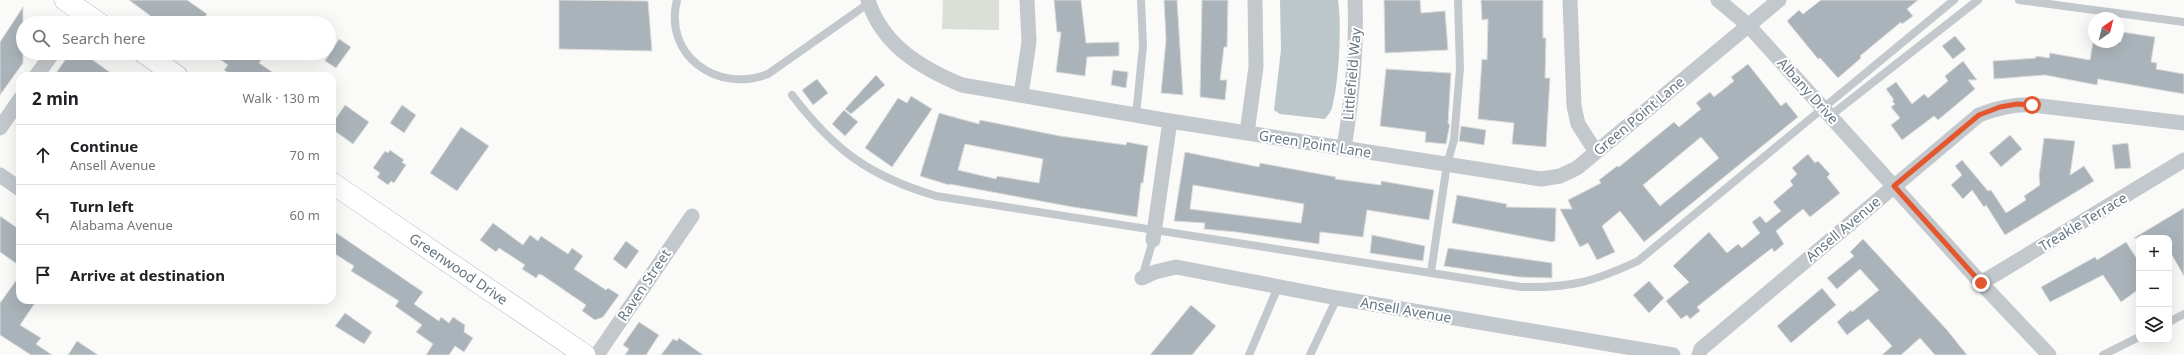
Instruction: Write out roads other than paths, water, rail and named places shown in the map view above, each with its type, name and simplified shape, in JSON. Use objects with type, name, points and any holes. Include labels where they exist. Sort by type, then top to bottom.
[{"type":"street","points":[[65,0],[77,16]]},
{"type":"street","points":[[1021,95],[1029,42],[1027,0]]},
{"type":"street","points":[[1247,133],[1256,67],[1254,0]]},
{"type":"street","name":"Littlefield Way","points":[[1344,148],[1350,107],[1356,40],[1356,0]]},
{"type":"street","points":[[1570,0],[1574,106],[1578,124],[1596,152]]},
{"type":"street","name":"Albany Drive","points":[[1718,0],[1748,26],[1981,283],[2049,355]]},
{"type":"street","name":"Green Point Lane","points":[[868,1],[888,38],[905,54],[931,72],[962,85],[1170,121],[1541,179],[1560,176],[1577,168],[1779,0]]},
{"type":"street","points":[[39,72],[47,60]]},
{"type":"street","points":[[154,60],[171,72]]},
{"type":"street","name":"Ansell Avenue","points":[[1699,355],[1701,349],[1979,115],[2000,107],[2017,104],[2184,123]]},
{"type":"street","points":[[0,128],[16,105]]},
{"type":"street","points":[[1154,234],[1170,121]]},
{"type":"street","name":"Treakle Terrace","points":[[1981,283],[2184,160]]},
{"type":"street","points":[[0,175],[16,186]]},
{"type":"street","name":"Greenwood Drive","points":[[336,186],[585,355]]},
{"type":"street","name":"Raven Street","points":[[597,355],[692,216]]},
{"type":"street","name":"Ansell Avenue","points":[[1142,278],[1155,272],[1176,268],[1337,298],[1672,355]]},
{"type":"lane","points":[[677,0],[675,10],[676,28],[682,45],[692,60],[701,68],[712,74],[733,80],[750,79],[768,74],[868,1]]},
{"type":"lane","points":[[1136,115],[1143,46],[1141,0]]},
{"type":"lane","points":[[1431,272],[1448,164],[1454,140],[1460,68],[1458,0]]},
{"type":"lane","points":[[1827,112],[1954,0]]},
{"type":"lane","points":[[792,95],[813,122],[838,148],[862,165],[912,189],[936,196],[1154,234],[1431,272],[1521,287],[1549,288],[1587,282],[1613,273],[1638,261],[1827,112],[1978,0]]},
{"type":"lane","points":[[2019,0],[2184,22]]},
{"type":"lane","points":[[1142,278],[1154,234]]},
{"type":"lane","points":[[1249,355],[1278,287]]},
{"type":"lane","points":[[1310,355],[1337,298]]},
{"type":"lane","points":[[2172,320],[2184,314]]},
{"type":"lane","points":[[2103,355],[2136,338]]}]
